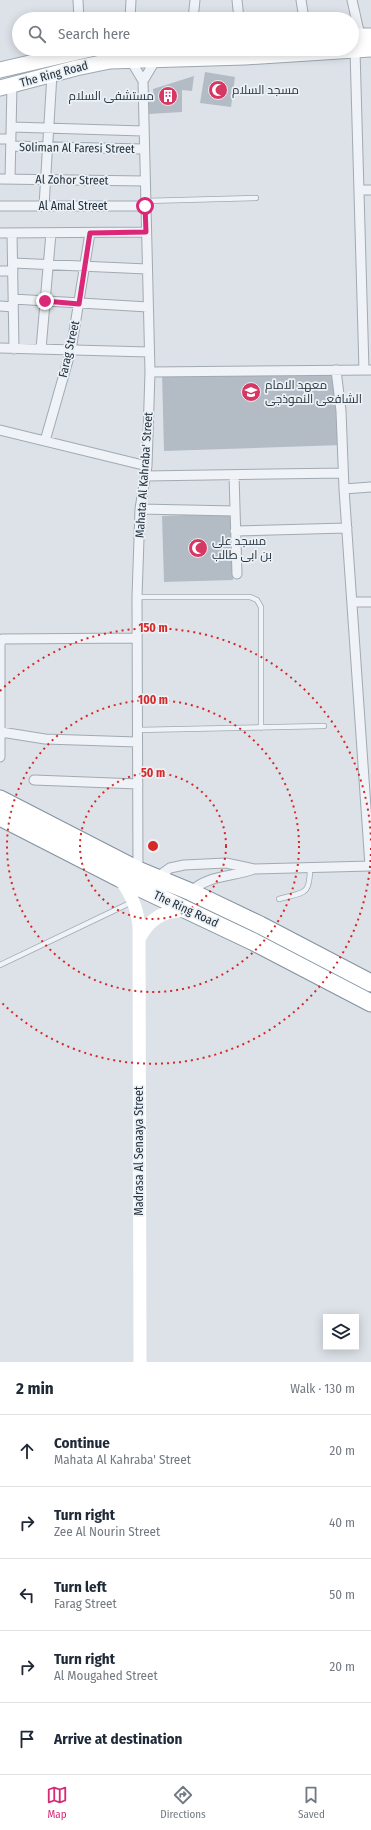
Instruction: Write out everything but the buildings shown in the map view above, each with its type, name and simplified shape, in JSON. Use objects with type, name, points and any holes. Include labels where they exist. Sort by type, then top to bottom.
[{"type":"highway","name":"The Ring Road","points":[[0,799],[138,870],[191,892],[260,925],[371,983]]},
{"type":"highway","name":"The Ring Road","points":[[0,817],[119,878],[192,911],[371,1003]]},
{"type":"main road","name":"The Ring Road","points":[[360,39],[371,49]]},
{"type":"main road","name":"The Ring Road","points":[[0,70],[57,56]]},
{"type":"main road","name":"The Ring Road","points":[[6,86],[110,61],[155,61],[202,56]]},
{"type":"street","points":[[78,0],[79,12]]},
{"type":"street","points":[[130,12],[131,0]]},
{"type":"street","points":[[194,12],[195,0]]},
{"type":"street","points":[[236,0],[237,12]]},
{"type":"street","points":[[301,0],[303,12]]},
{"type":"street","points":[[352,0],[354,12]]},
{"type":"street","points":[[150,372],[367,370],[359,190],[360,39]]},
{"type":"street","name":"Mahata Al Kahraba' Street","points":[[131,60],[143,81],[144,181],[150,372],[147,466],[140,509],[137,597],[138,870]]},
{"type":"street","points":[[143,81],[155,61]]},
{"type":"street","points":[[44,206],[52,74]]},
{"type":"street","points":[[6,86],[12,127],[10,179]]},
{"type":"street","points":[[12,127],[143,131]]},
{"type":"street","name":"Soliman Al Faresi Street","points":[[0,139],[48,147],[144,149]]},
{"type":"street","name":"Al Zohor Street","points":[[0,179],[144,181]]},
{"type":"street","points":[[359,190],[371,190]]},
{"type":"street","name":"Al Amal Street","points":[[0,206],[145,203]]},
{"type":"street","points":[[0,233],[146,232]]},
{"type":"street","points":[[12,233],[14,349]]},
{"type":"street","points":[[41,349],[51,233]]},
{"type":"street","name":"Farag Street","points":[[46,441],[71,350],[90,233]]},
{"type":"street","points":[[0,271],[13,267],[48,265],[147,269]]},
{"type":"street","points":[[0,306],[13,303],[45,301],[148,307]]},
{"type":"street","points":[[0,348],[149,352]]},
{"type":"street","points":[[156,878],[170,868],[184,865],[226,863],[254,869],[371,866],[368,785],[352,602],[343,473],[341,412],[336,370]]},
{"type":"street","points":[[0,430],[147,466]]},
{"type":"street","points":[[146,476],[343,473]]},
{"type":"street","points":[[234,475],[237,574]]},
{"type":"street","points":[[344,489],[371,487]]},
{"type":"street","points":[[140,509],[235,511]]},
{"type":"street","points":[[236,531],[347,528]]},
{"type":"street","points":[[352,602],[371,602]]},
{"type":"street","points":[[0,756],[0,644],[2,639],[137,638]]},
{"type":"street","points":[[1,732],[45,739],[137,742]]},
{"type":"street","points":[[34,780],[138,784]]},
{"type":"street","points":[[191,892],[195,888],[210,880],[236,875],[254,869]]},
{"type":"street","name":"Madrasa Al Senaaya Street","points":[[119,878],[129,891],[134,902],[139,926],[140,1362]]},
{"type":"street","points":[[138,940],[144,928],[154,919],[165,913],[178,910],[192,911]]},
{"type":"lane","points":[[145,203],[256,198]]},
{"type":"lane","points":[[137,597],[250,598],[257,600],[261,607],[261,728]]},
{"type":"lane","points":[[137,730],[324,726]]},
{"type":"lane","points":[[279,899],[301,893],[307,889],[310,883],[310,868]]},
{"type":"lane","points":[[0,965],[134,902]]},
{"type":"place","name":"مسجد السلام","points":[[218,90]]},
{"type":"place","name":"مستشفى السلام","points":[[168,96]]},
{"type":"place","name":"معهد الامام الشافعى النموذجى","points":[[251,392]]},
{"type":"place","name":"مسجد على بن ابى طالب","points":[[198,548]]},
{"type":"route","points":[[45,301],[79,304],[90,233],[146,232],[145,206]]}]
